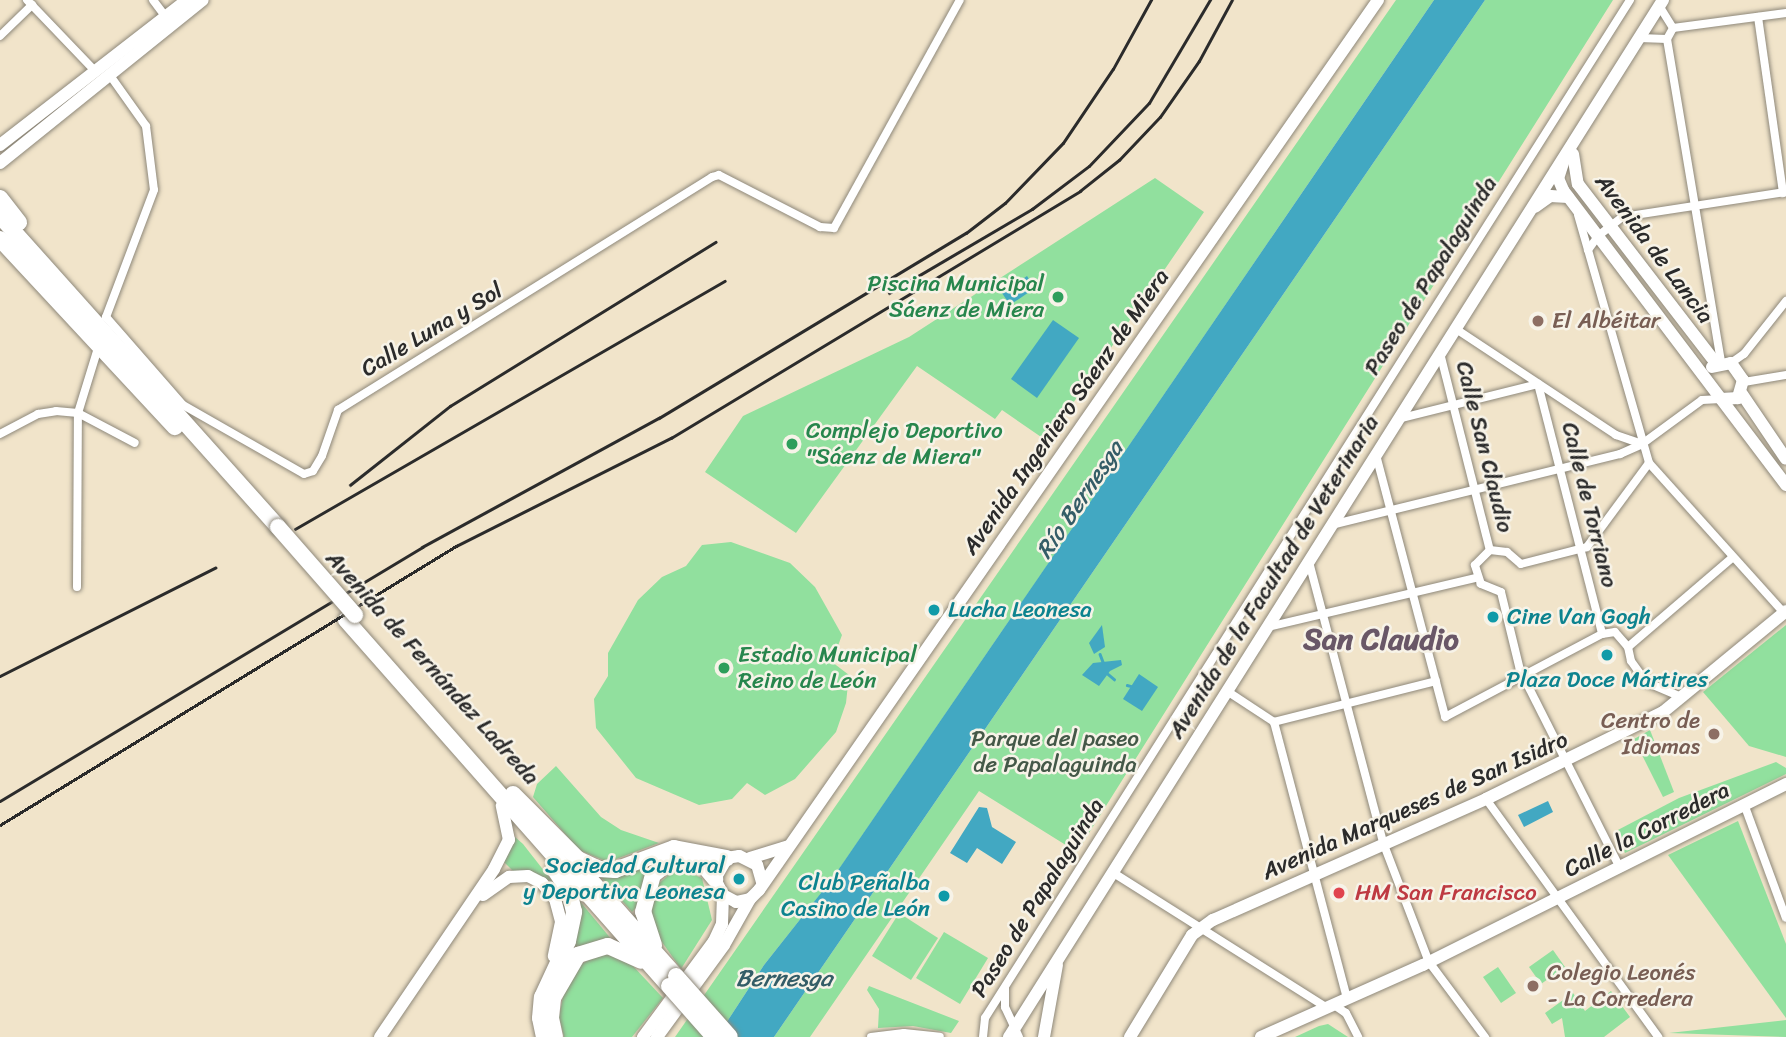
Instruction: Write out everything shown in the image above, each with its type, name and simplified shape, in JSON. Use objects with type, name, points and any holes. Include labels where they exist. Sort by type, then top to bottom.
[{"type":"highway","points":[[0,198],[188,433]]},
{"type":"highway","points":[[0,216],[101,333]]},
{"type":"highway","points":[[0,225],[101,333]]},
{"type":"highway","points":[[0,239],[101,333]]},
{"type":"highway","name":"Avenida de Fernández Ladreda","points":[[101,333],[507,800],[673,981],[730,1037]]},
{"type":"highway","name":"Avenida de Fernández Ladreda","points":[[350,617],[432,718],[659,966]]},
{"type":"highway","points":[[432,718],[446,744],[507,800],[578,859],[599,869],[615,870],[674,848],[727,858]]},
{"type":"highway","points":[[507,800],[569,891],[572,930],[547,978],[540,1007],[544,1037]]},
{"type":"highway","points":[[659,966],[643,912],[649,882],[667,864],[684,859],[705,867],[715,879]]},
{"type":"highway","points":[[555,1037],[551,1018],[553,998],[578,955],[596,947],[619,948],[659,966]]},
{"type":"highway","name":"Avenida de Fernández Ladreda","points":[[673,981],[714,1037]]},
{"type":"main road","points":[[0,163],[187,0]]},
{"type":"main road","points":[[0,145],[203,0]]},
{"type":"main road","name":"Avenida Ingeniero Sáenz de Miera","points":[[762,883],[1378,0]]},
{"type":"main road","name":"Avenida de la Facultad de Veterinaria","points":[[1014,1034],[1058,958],[1661,3]]},
{"type":"main road","name":"Avenida de la Facultad de Veterinaria","points":[[1526,218],[1559,178],[1594,109]]},
{"type":"main road","points":[[1543,186],[1559,178],[1576,135]]},
{"type":"main road","name":"Avenida de Lancia","points":[[1573,153],[1578,184],[1743,388],[1785,456]]},
{"type":"main road","points":[[1559,178],[1578,184]]},
{"type":"main road","points":[[1559,178],[1572,202]]},
{"type":"main road","name":"Avenida de Lancia","points":[[1535,207],[1550,197],[1572,202],[1786,485]]},
{"type":"main road","points":[[1709,383],[1709,371],[1723,362]]},
{"type":"main road","points":[[1721,399],[1734,400],[1743,388]]},
{"type":"main road","name":"Avenida Marqueses de San Isidro","points":[[1200,929],[1567,762],[1663,712],[1785,612]]},
{"type":"main road","name":"Calle la Corredera","points":[[1261,1037],[1429,962],[1786,784]]},
{"type":"main road","points":[[380,1037],[501,856],[509,840],[507,800]]},
{"type":"main road","points":[[643,1037],[714,941],[722,924],[723,895],[715,879],[727,858],[750,858],[788,847]]},
{"type":"main road","points":[[501,856],[501,863],[516,876],[538,880],[550,890],[559,911],[561,934],[547,978]]},
{"type":"main road","points":[[657,1037],[724,944],[762,883],[760,870],[750,858]]},
{"type":"main road","points":[[465,912],[493,886],[516,876]]},
{"type":"main road","points":[[723,895],[736,902],[750,899]]},
{"type":"main road","points":[[1130,1037],[1192,935],[1200,929]]},
{"type":"main road","name":"Avenida de la Facultad de Veterinaria","points":[[1044,1037],[1058,958]]},
{"type":"street","points":[[153,0],[166,17]]},
{"type":"street","name":"Calle Luna y Sol","points":[[101,333],[183,405],[304,474],[313,471],[322,456],[338,410],[712,177],[719,175],[820,227],[834,228],[960,0]]},
{"type":"street","name":"Paseo de Papalaguinda","points":[[983,1037],[981,1026],[1006,985],[1630,0]]},
{"type":"street","points":[[0,36],[29,2],[102,73],[146,127],[154,190],[101,333],[78,413],[77,587]]},
{"type":"street","points":[[1661,3],[1673,28]]},
{"type":"street","points":[[1673,28],[1786,13]]},
{"type":"street","points":[[1588,250],[1598,236],[1622,217],[1785,192],[1758,17]]},
{"type":"street","points":[[1673,28],[1667,39],[1723,362],[1744,354],[1786,301]]},
{"type":"street","points":[[1639,38],[1667,39]]},
{"type":"street","points":[[1572,202],[1649,463],[1785,612]]},
{"type":"street","points":[[1455,328],[1616,435],[1642,444]]},
{"type":"street","name":"Calle San Claudio","points":[[1440,353],[1490,550]]},
{"type":"street","points":[[1743,388],[1786,375]]},
{"type":"street","points":[[1331,525],[1560,469],[1642,444],[1702,400],[1709,383]]},
{"type":"street","points":[[1398,419],[1538,384]]},
{"type":"street","name":"Calle de Torriano","points":[[1538,384],[1602,634]]},
{"type":"street","points":[[1702,400],[1721,399]]},
{"type":"street","points":[[0,434],[38,414],[78,413],[135,443]]},
{"type":"street","points":[[1376,455],[1445,717],[1602,634],[1615,632],[1628,647],[1631,661],[1646,682],[1682,697]]},
{"type":"street","points":[[1476,578],[1478,559],[1490,550],[1507,552],[1521,564],[1587,547],[1649,463]]},
{"type":"street","points":[[1628,647],[1733,557]]},
{"type":"street","points":[[1309,561],[1384,845],[1429,962],[1485,1037]]},
{"type":"street","points":[[1267,627],[1476,578]]},
{"type":"street","points":[[1476,578],[1486,588],[1501,592],[1524,677],[1620,868]]},
{"type":"street","points":[[1274,722],[1436,681]]},
{"type":"street","points":[[1227,691],[1274,722],[1347,999]]},
{"type":"street","points":[[1486,799],[1658,1037]]},
{"type":"street","points":[[1744,804],[1786,918]]},
{"type":"street","points":[[1112,872],[1200,929],[1346,1013],[1358,1037]]},
{"type":"street","name":"Avenida de la Facultad de Veterinaria","points":[[1006,985],[1005,1007],[1014,1034]]},
{"type":"street","points":[[871,1037],[904,1033],[940,1037]]},
{"type":"green space","points":[[1396,0],[1434,0],[833,878],[764,965],[717,1037],[675,1037]]},
{"type":"green space","name":"Parque del paseo de Papalaguinda","points":[[1485,0],[1613,0],[1077,852],[979,791],[810,1037],[774,1037]]},
{"type":"green space","name":"Piscina Municipal Sáenz de Miera","points":[[1155,178],[1204,212],[1047,441],[1002,410],[995,419],[917,366],[796,533],[705,472],[743,416],[909,337]]},
{"type":"green space","name":"Estadio Municipal Reino de León","points":[[731,542],[790,563],[815,587],[842,635],[832,662],[849,675],[846,703],[836,732],[795,779],[765,795],[747,783],[732,799],[699,805],[636,778],[596,728],[594,699],[608,676],[608,653],[638,600],[662,577],[686,566],[702,545]]},
{"type":"green space","points":[[1786,625],[1786,757],[1749,746],[1703,692]]},
{"type":"green space","points":[[1650,730],[1674,792],[1663,797],[1634,739]]},
{"type":"green space","points":[[1776,762],[1786,768],[1786,774],[1625,853],[1614,832],[1679,798]]},
{"type":"green space","points":[[556,766],[601,817],[621,830],[659,843],[608,862],[579,850],[533,797],[537,784]]},
{"type":"green space","points":[[1738,821],[1786,944],[1786,1018],[1668,855]]},
{"type":"green space","points":[[515,837],[552,881],[514,872],[504,862]]},
{"type":"green space","points":[[643,865],[648,870],[638,906],[632,912],[601,877],[602,873]]},
{"type":"green space","points":[[682,870],[702,878],[712,920],[681,969],[657,935],[651,910],[656,886],[672,872]]},
{"type":"green space","points":[[578,899],[612,940],[568,953]]},
{"type":"green space","points":[[899,913],[938,938],[911,980],[872,956]]},
{"type":"green space","points":[[944,932],[988,958],[960,1004],[916,978]]},
{"type":"green space","points":[[1553,950],[1565,967],[1541,984],[1529,967]]},
{"type":"green space","points":[[599,954],[612,955],[633,966],[663,998],[632,1037],[564,1037],[559,1017],[564,992],[578,966]]},
{"type":"green space","points":[[1498,967],[1516,993],[1501,1003],[1483,977]]},
{"type":"green space","points":[[869,986],[959,1021],[951,1033],[913,1026],[878,1028],[879,1009],[867,990]]},
{"type":"green space","points":[[1611,991],[1630,1017],[1604,1037],[1565,1037],[1562,1018],[1552,1024],[1545,1013],[1573,993],[1585,1011]]},
{"type":"green space","points":[[1786,1020],[1786,1037],[1669,1033]]},
{"type":"green space","points":[[1328,1024],[1348,1037],[1295,1037],[1319,1026]]},
{"type":"water","name":"Bernesga","points":[[1434,0],[1485,0],[774,1037],[717,1037],[764,965],[832,879]]},
{"type":"water","points":[[1027,276],[1035,288],[1010,305],[1002,293]]},
{"type":"water","points":[[1053,320],[1079,338],[1037,398],[1011,379]]},
{"type":"water","points":[[1102,625],[1105,647],[1094,654],[1089,643]]},
{"type":"water","points":[[1121,660],[1122,665],[1110,671],[1099,686],[1082,675],[1093,663]]},
{"type":"water","points":[[1139,674],[1158,687],[1142,711],[1123,699]]},
{"type":"water","points":[[1548,801],[1553,812],[1524,827],[1518,815]]},
{"type":"water","points":[[979,807],[987,808],[992,827],[1016,842],[1002,864],[977,848],[967,863],[950,853]]},
{"type":"waterway","points":[[1100,654],[1103,662]]},
{"type":"waterway","points":[[1108,674],[1114,679]]},
{"type":"waterway","points":[[1127,685],[1131,686]]},
{"type":"railway","points":[[0,801],[422,547],[659,418],[966,233],[1005,203],[1063,143],[1113,69],[1151,0]]},
{"type":"railway","points":[[889,293],[1032,209],[1089,166],[1149,103],[1210,0]]},
{"type":"railway","points":[[0,825],[456,546],[671,438],[1080,191],[1119,160],[1160,117],[1199,61],[1232,0]]},
{"type":"railway","points":[[350,485],[450,406],[716,242]]},
{"type":"railway","points":[[295,529],[725,281]]},
{"type":"railway","points":[[0,676],[215,568]]},
{"type":"place","name":"Piscina Municipal Sáenz de Miera","points":[[1058,297]]},
{"type":"place","name":"El Albéitar","points":[[1538,321]]},
{"type":"place","name":"Complejo Deportivo \"Sáenz de Miera\"","points":[[792,444]]},
{"type":"place","name":"Lucha Leonesa","points":[[934,610]]},
{"type":"place","name":"Cine Van Gogh","points":[[1493,617]]},
{"type":"place","name":"Plaza Doce Mártires","points":[[1607,655]]},
{"type":"place","name":"Estadio Municipal Reino de León","points":[[724,668]]},
{"type":"place","name":"Centro de Idiomas","points":[[1714,734]]},
{"type":"place","name":"Sociedad Cultural y Deportiva Leonesa","points":[[739,879]]},
{"type":"place","name":"HM San Francisco","points":[[1339,893]]},
{"type":"place","name":"Club Peñalba Casino de León","points":[[944,896]]},
{"type":"place","name":"Colegio Leonés - La Corredera","points":[[1533,986]]},
{"type":"district","name":"San Claudio","points":[[1381,639]]},
{"type":"water label","name":"Río Bernesga","points":[[1080,500]]}]
